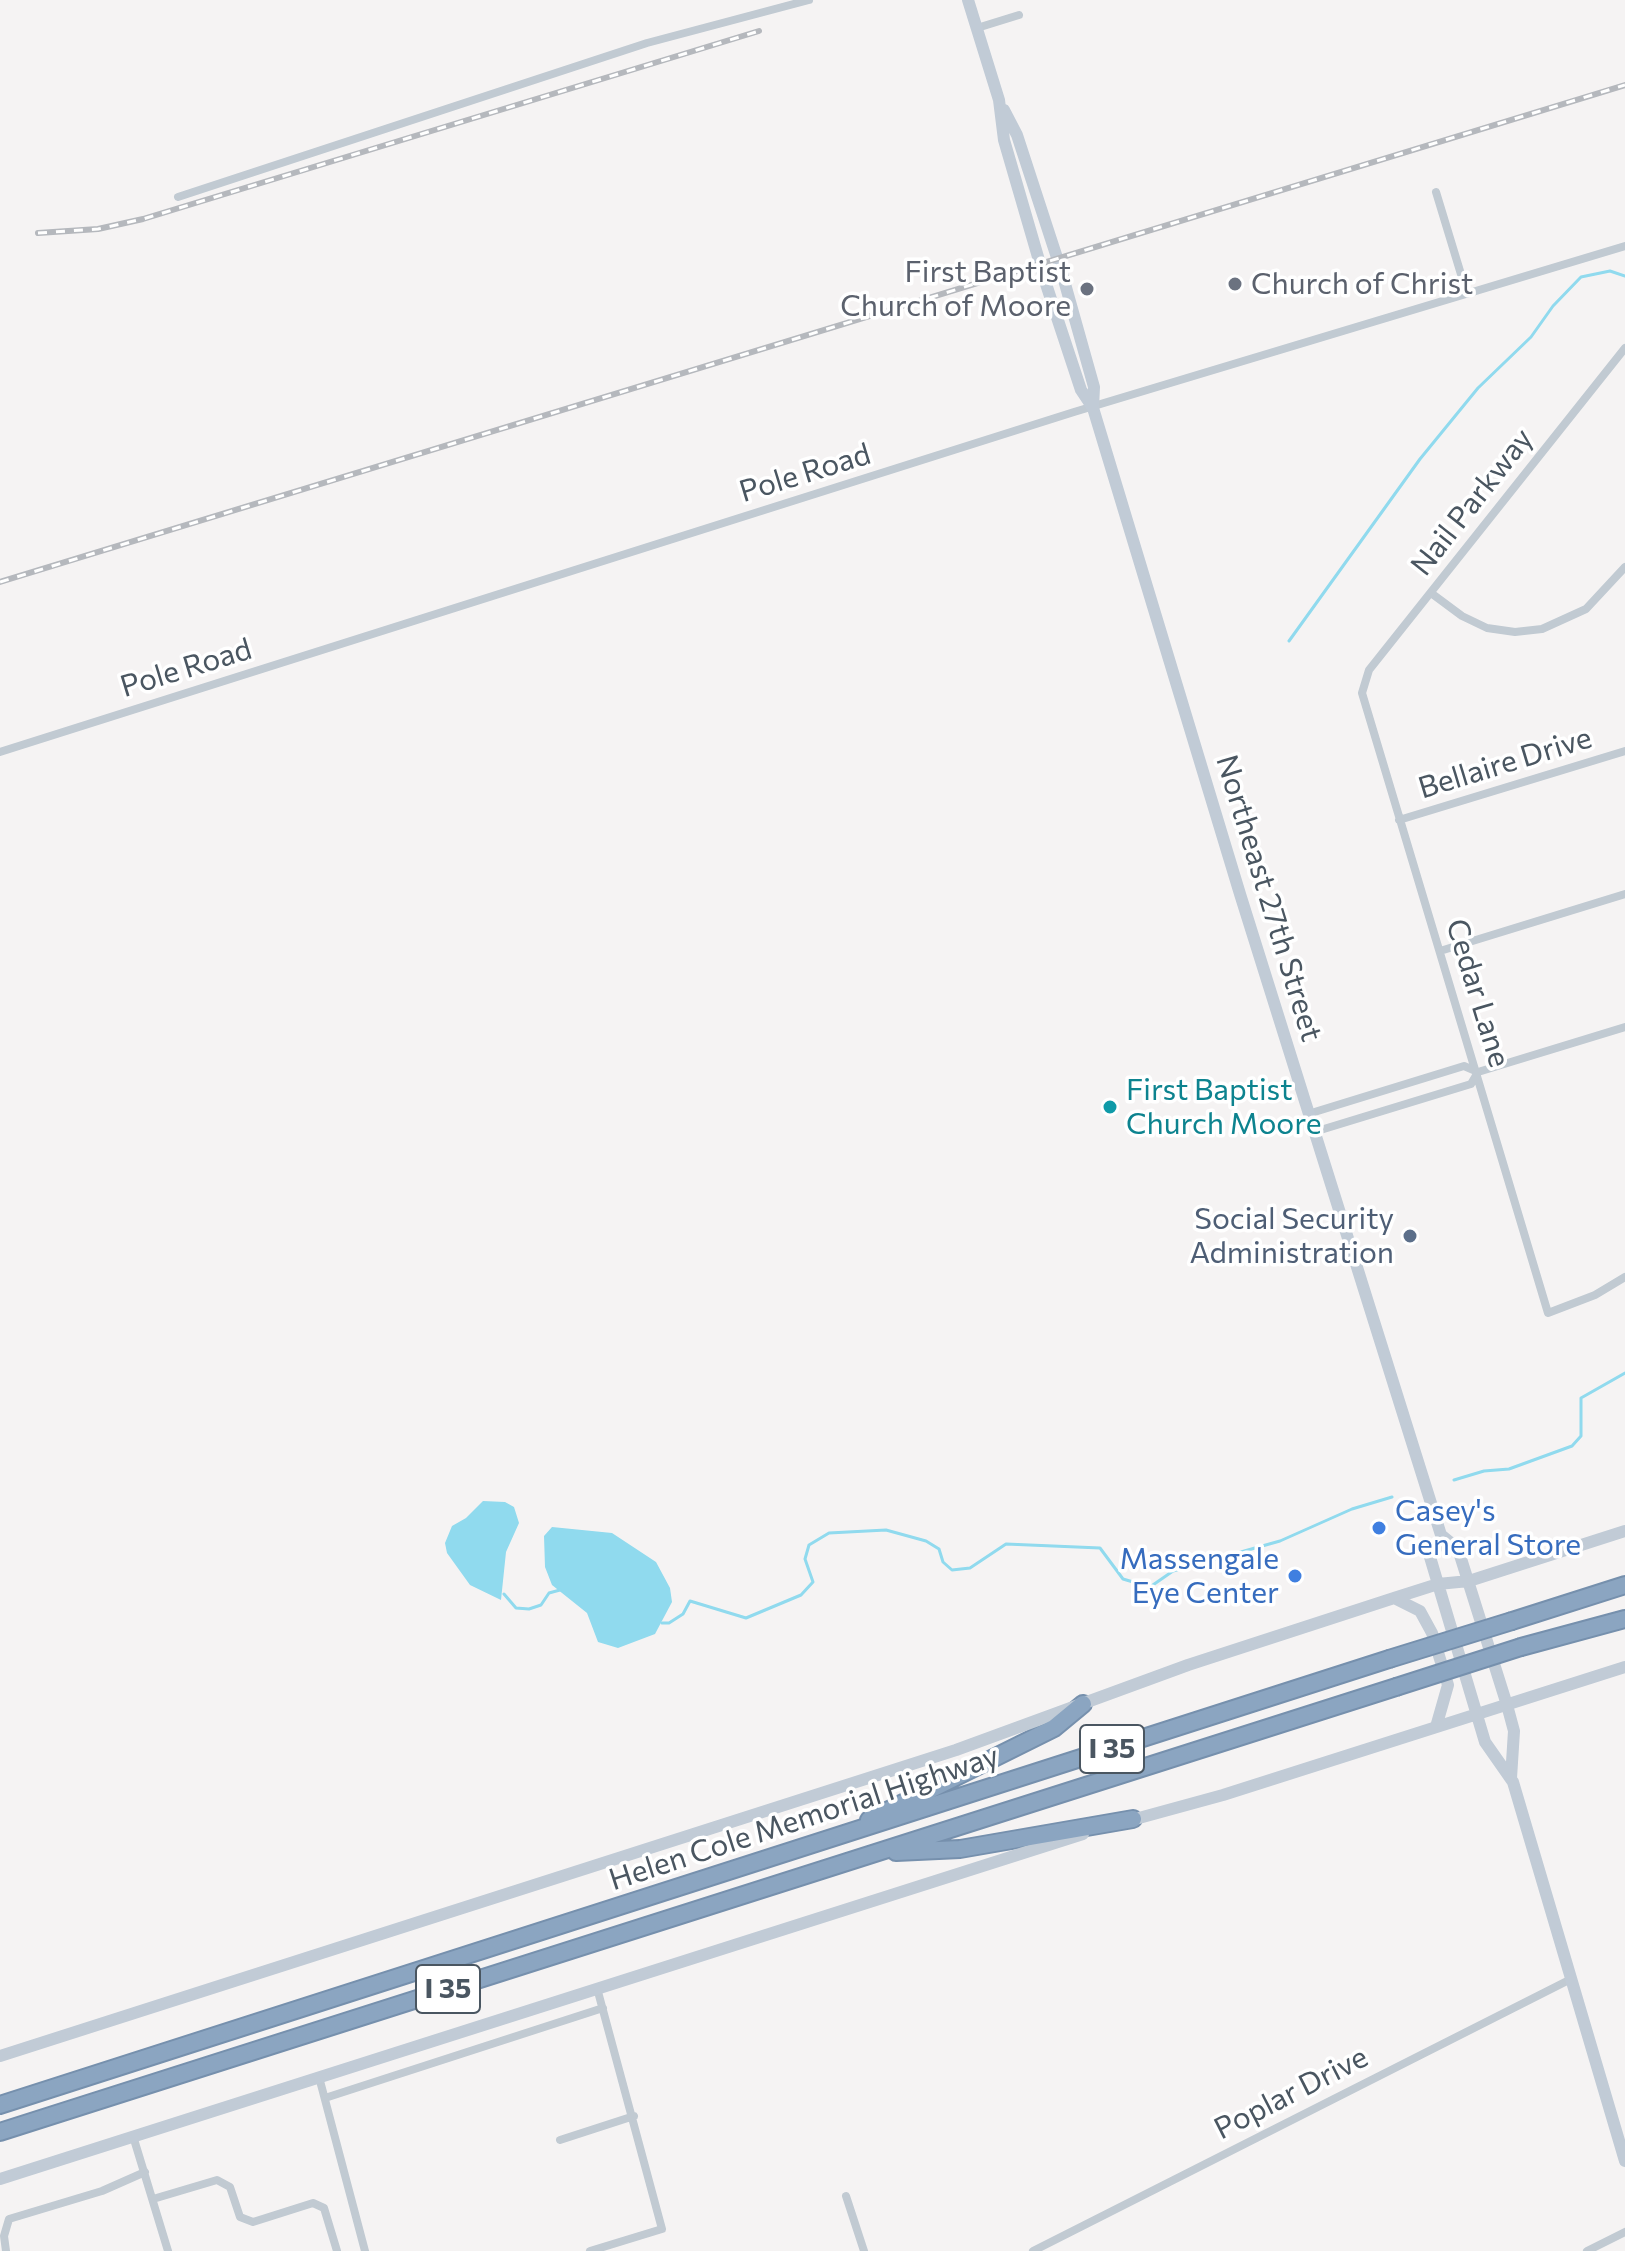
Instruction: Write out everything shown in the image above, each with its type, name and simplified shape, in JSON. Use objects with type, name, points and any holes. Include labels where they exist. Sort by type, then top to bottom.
[{"type":"highway","name":"Helen Cole Memorial Highway","points":[[0,2105],[1625,1585]]},
{"type":"highway","name":"Helen Cole Memorial Highway","points":[[0,2132],[1521,1647],[1625,1619]]},
{"type":"highway","points":[[836,1838],[918,1792],[1054,1728],[1083,1704]]},
{"type":"highway","points":[[875,1853],[960,1849],[1133,1819]]},
{"type":"main road","name":"Northeast 27th Street","points":[[968,0],[999,100],[1004,140],[1037,255],[1081,390],[1093,408],[1308,1114],[1443,1539],[1458,1549],[1507,1705],[1514,1731],[1511,1778]]},
{"type":"main road","name":"Northeast 27th Street","points":[[999,100],[1017,135],[1062,273],[1094,387],[1093,408]]},
{"type":"main road","points":[[0,2056],[956,1750],[1188,1665],[1394,1598],[1438,1584],[1469,1581],[1625,1531]]},
{"type":"main road","points":[[1443,1539],[1430,1557],[1485,1742],[1511,1778],[1625,2161]]},
{"type":"main road","points":[[1394,1598],[1420,1611],[1432,1633],[1448,1685],[1436,1727]]},
{"type":"main road","points":[[0,2179],[1133,1819],[1625,1667]]},
{"type":"street","points":[[178,197],[647,43],[809,0]]},
{"type":"street","points":[[977,28],[1019,15]]},
{"type":"street","points":[[1436,192],[1467,294]]},
{"type":"street","name":"Pole Road","points":[[0,752],[1093,408],[1625,246]]},
{"type":"street","name":"Nail Parkway","points":[[1362,687],[1369,670],[1625,349]]},
{"type":"street","points":[[1431,593],[1462,616],[1487,628],[1515,632],[1542,629],[1565,622],[1586,609],[1625,567]]},
{"type":"street","name":"Cedar Lane","points":[[1362,687],[1399,820],[1478,1072],[1548,1313],[1595,1295],[1625,1277]]},
{"type":"street","name":"Bellaire Drive","points":[[1399,820],[1625,751]]},
{"type":"street","points":[[1440,951],[1625,894]]},
{"type":"street","points":[[1308,1114],[1464,1066],[1478,1072],[1625,1027]]},
{"type":"street","points":[[1314,1132],[1471,1084],[1478,1072]]},
{"type":"street","name":"Poplar Drive","points":[[1033,2251],[1571,1979]]},
{"type":"street","points":[[590,2251],[662,2229],[597,1988]]},
{"type":"street","points":[[325,2098],[603,2008]]},
{"type":"street","points":[[319,2077],[365,2251]]},
{"type":"street","points":[[560,2140],[634,2116]]},
{"type":"street","points":[[133,2136],[168,2251]]},
{"type":"street","points":[[6,2251],[4,2236],[9,2219],[102,2191],[145,2172]]},
{"type":"street","points":[[153,2199],[217,2180],[230,2187],[240,2217],[253,2222],[313,2203],[324,2208],[337,2251]]},
{"type":"street","points":[[846,2196],[864,2251]]},
{"type":"street","points":[[1587,2251],[1625,2232]]},
{"type":"water","points":[[483,1501],[505,1502],[514,1507],[519,1523],[506,1552],[501,1600],[470,1585],[447,1553],[445,1543],[452,1526],[466,1518]]},
{"type":"water","points":[[552,1527],[612,1533],[656,1562],[670,1588],[672,1602],[655,1634],[618,1648],[598,1642],[587,1613],[552,1585],[545,1567],[544,1536]]},
{"type":"waterway","points":[[1289,641],[1420,459],[1478,388],[1531,337],[1553,306],[1581,277],[1610,271],[1625,276]]},
{"type":"waterway","points":[[1454,1480],[1484,1471],[1509,1469],[1572,1446],[1581,1436],[1581,1398],[1625,1373]]},
{"type":"waterway","points":[[662,1623],[669,1623],[683,1614],[690,1601],[746,1618],[801,1595],[813,1582],[805,1559],[809,1545],[829,1533],[886,1530],[926,1541],[939,1549],[943,1562],[952,1570],[970,1568],[1006,1544],[1100,1548],[1123,1579],[1150,1587],[1173,1571],[1280,1541],[1352,1509],[1392,1497]]},
{"type":"waterway","points":[[504,1594],[516,1608],[529,1609],[541,1605],[549,1593],[560,1590]]},
{"type":"railway","points":[[38,233],[98,229],[143,219],[759,31]]},
{"type":"railway","points":[[0,582],[1625,85]]},
{"type":"place","name":"Church of Christ","points":[[1235,284]]},
{"type":"place","name":"First Baptist Church of Moore","points":[[1087,289]]},
{"type":"place","name":"First Baptist Church Moore","points":[[1110,1107]]},
{"type":"place","name":"Social Security Administration","points":[[1410,1236]]},
{"type":"place","name":"Casey's General Store","points":[[1379,1528]]},
{"type":"place","name":"Massengale Eye Center","points":[[1295,1576]]}]
